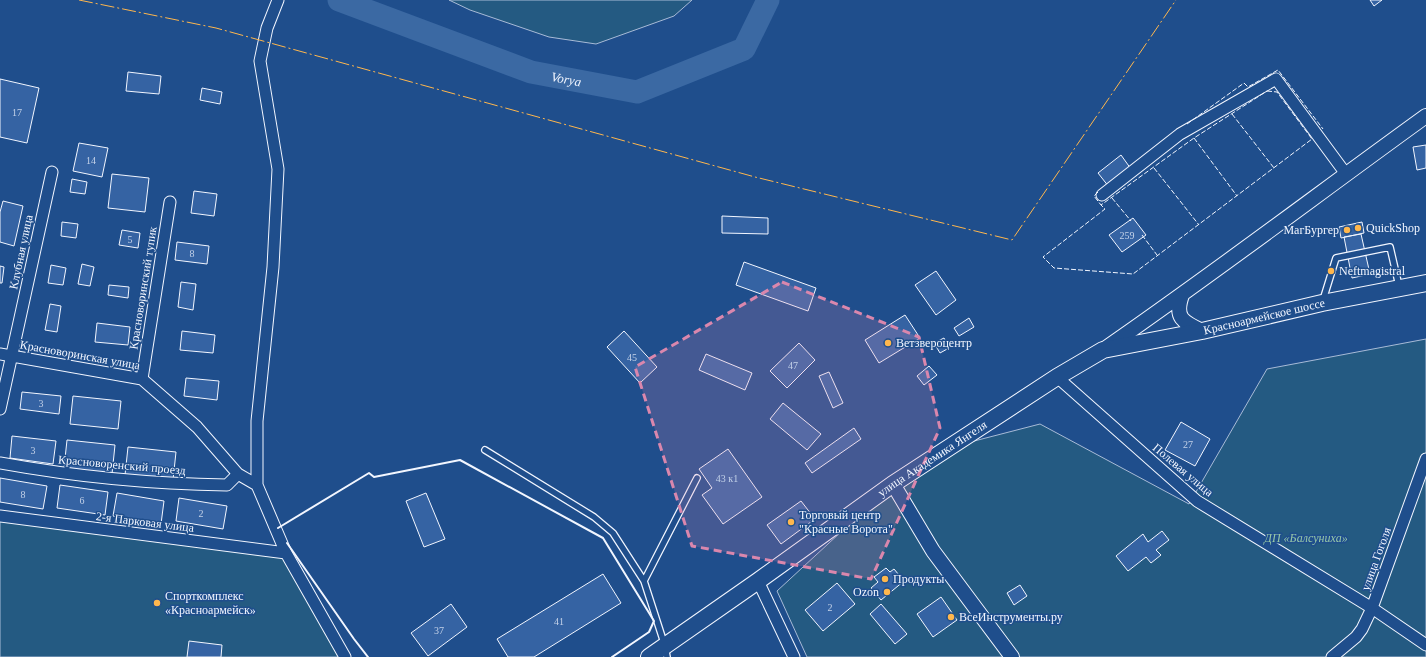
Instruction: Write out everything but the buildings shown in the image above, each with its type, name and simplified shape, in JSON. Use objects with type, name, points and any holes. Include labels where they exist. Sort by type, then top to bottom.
[{"type":"main road","name":"Красноармейское шоссе","points":[[1103,350],[1202,331],[1399,288],[1426,284]]},
{"type":"main road","name":"улица Академика Янгеля","points":[[649,657],[666,651],[893,484],[1057,377],[1103,350]]},
{"type":"street","points":[[278,0],[267,28],[260,61],[278,169],[273,266],[257,421],[257,485],[286,553],[344,657]]},
{"type":"street","points":[[1102,195],[1180,134],[1276,79],[1346,174]]},
{"type":"street","points":[[1103,350],[1182,295],[1426,116]]},
{"type":"street","name":"Клубная улица","points":[[0,409],[52,172]]},
{"type":"street","name":"Красноворинский тупик","points":[[142,379],[170,202]]},
{"type":"street","points":[[1182,295],[1178,312],[1183,320],[1202,331]]},
{"type":"street","name":"Красноворинская улица","points":[[0,354],[142,379],[197,427],[238,474],[257,485]]},
{"type":"street","name":"Полевая улица","points":[[1057,377],[1197,501],[1372,608],[1426,646]]},
{"type":"street","name":"улица Гоголя","points":[[1332,657],[1362,630],[1372,608],[1426,459]]},
{"type":"street","name":"Красноворенский проезд","points":[[0,463],[38,470],[112,479],[173,484],[227,485],[238,474]]},
{"type":"street","points":[[893,484],[933,550],[1012,657]]},
{"type":"street","name":"2-я Парковая улица","points":[[0,516],[286,553]]},
{"type":"street","points":[[758,582],[794,657]]},
{"type":"lane","points":[[1322,304],[1336,258],[1390,247],[1399,288]]},
{"type":"lane","points":[[485,450],[594,517],[613,533],[644,581],[666,651]]},
{"type":"lane","points":[[644,581],[697,478]]},
{"type":"highlighted area","points":[[782,282],[919,337],[940,428],[871,579],[692,546],[635,367]]},
{"type":"green space","points":[[449,0],[692,0],[674,16],[596,44],[549,37],[470,10]]},
{"type":"green space","name":"ДП «Балсуниха»","points":[[1426,339],[1426,657],[807,657],[777,591],[893,484],[951,447],[1040,424],[1189,504],[1267,369]]},
{"type":"green space","name":"Спорткомплекс «Красноармейск»","points":[[0,516],[286,553],[345,657],[0,657]]},
{"type":"waterway","name":"Vorya","points":[[339,0],[531,72],[637,92],[744,49],[768,0]]},
{"type":"fence","points":[[1187,124],[1244,83],[1248,87],[1278,70],[1323,129]]},
{"type":"fence","points":[[1267,91],[1277,92],[1312,139],[1133,274],[1054,268],[1043,257],[1105,209],[1101,205],[1194,138],[1267,91]]},
{"type":"fence","points":[[1232,114],[1274,168]]},
{"type":"fence","points":[[1194,138],[1237,196]]},
{"type":"fence","points":[[1154,168],[1199,225]]},
{"type":"fence","points":[[1098,192],[1094,196],[1101,205]]},
{"type":"fence","points":[[1112,198],[1131,221]]},
{"type":"fence","points":[[1142,235],[1157,255]]},
{"type":"wall","points":[[278,528],[369,473],[374,477],[460,460],[603,538],[654,621],[649,632],[612,657]]},
{"type":"wall","points":[[287,543],[368,657]]},
{"type":"power","points":[[79,0],[216,28],[755,177],[1012,240],[1176,0]]},
{"type":"place","name":"QuickShop","points":[[1358,228]]},
{"type":"place","name":"МагБургер","points":[[1347,230]]},
{"type":"place","name":"Neftmagistral","points":[[1331,271]]},
{"type":"place","name":"Ветзвероцентр","points":[[888,343]]},
{"type":"place","name":"Торговый центр \"Красные Ворота\"","points":[[791,522]]},
{"type":"place","name":"Продукты","points":[[885,579]]},
{"type":"place","name":"Ozon","points":[[887,592]]},
{"type":"place","name":"Спорткомплекс «Красноармейск»","points":[[157,603]]},
{"type":"place","name":"ВсеИнструменты.ру","points":[[951,617]]}]
